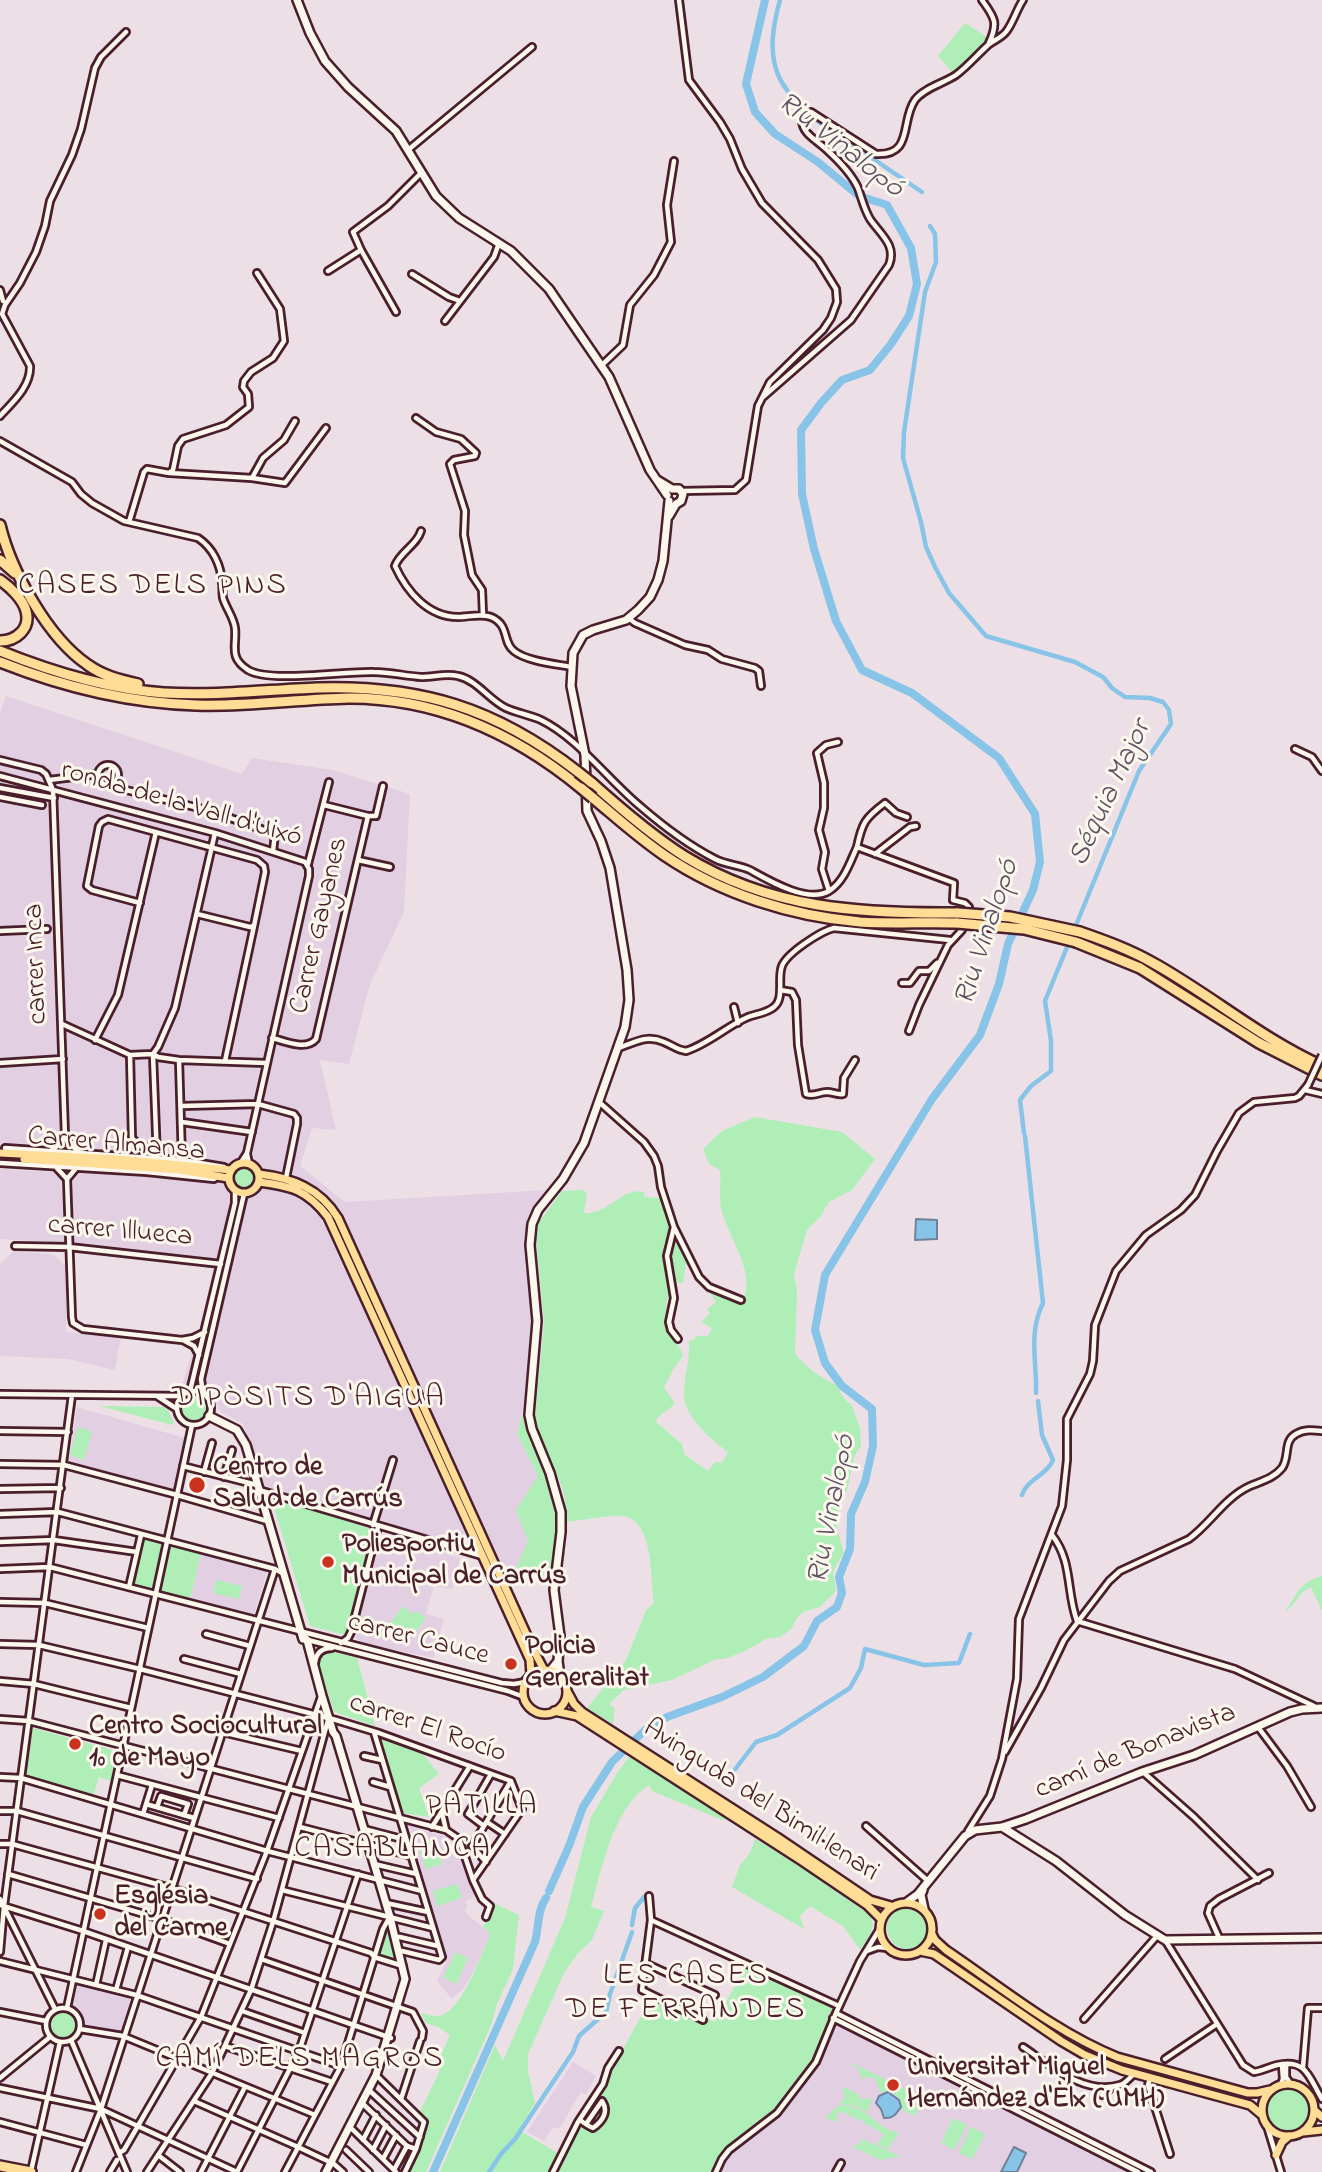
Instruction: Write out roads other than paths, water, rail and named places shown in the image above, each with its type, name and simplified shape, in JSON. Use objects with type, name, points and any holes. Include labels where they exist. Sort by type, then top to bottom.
[{"type":"highway","points":[[0,525],[19,577],[59,638],[88,665],[114,678],[184,694]]},
{"type":"highway","points":[[0,560],[19,577]]},
{"type":"highway","points":[[0,580],[14,593],[27,612],[27,621],[21,633],[15,639],[0,641]]},
{"type":"highway","points":[[0,652],[97,683],[161,693],[226,694],[358,688],[428,696],[461,705],[510,727],[554,753],[674,849],[719,873],[789,899],[842,909],[1010,916],[1080,932],[1138,955],[1290,1050],[1322,1066]]},
{"type":"highway","points":[[0,665],[56,688],[115,702],[251,705],[351,698],[414,703],[461,716],[502,735],[547,762],[677,863],[727,889],[760,902],[830,919],[885,923],[957,923],[1024,929],[1076,942],[1140,968],[1272,1051],[1322,1075]]},
{"type":"highway","points":[[0,2166],[31,2172]]},
{"type":"main road","points":[[2,1154],[131,1160],[229,1173],[240,1164],[249,1164],[256,1169],[259,1178],[254,1189],[244,1194],[235,1191],[230,1185],[229,1173]]},
{"type":"main road","name":"Carrer Almansa","points":[[2,1154],[220,1175],[229,1173]]},
{"type":"main road","points":[[259,1178],[286,1178],[307,1187],[322,1197],[338,1218],[533,1649],[547,1670],[560,1676],[567,1691],[562,1704],[554,1711],[545,1713],[535,1711],[524,1697],[525,1682],[531,1675],[547,1670]]},
{"type":"main road","points":[[259,1178],[293,1187],[310,1198],[328,1217],[530,1660],[531,1675]]},
{"type":"main road","name":"Avinguda del Bimil·lenari","points":[[567,1691],[582,1712],[867,1905],[881,1919]]},
{"type":"main road","name":"Avinguda del Bimil·lenari","points":[[554,1711],[577,1716],[803,1853],[870,1900],[891,1906]]},
{"type":"main road","points":[[932,1934],[927,1945],[920,1951],[905,1955],[895,1953],[882,1940],[879,1930],[881,1919],[891,1906],[907,1902],[924,1909],[931,1920],[935,1940],[946,1950],[1063,2029],[1098,2049],[1248,2093],[1270,2090],[1280,2084],[1298,2085],[1312,2100],[1314,2110],[1311,2123],[1302,2132]]},
{"type":"main road","points":[[920,1951],[934,1954],[1074,2049],[1110,2066],[1248,2104],[1256,2108],[1267,2126],[1276,2133],[1289,2136]]},
{"type":"main road","points":[[1262,2115],[1262,2104],[1270,2090]]},
{"type":"main road","points":[[1314,2110],[1322,2117]]},
{"type":"main road","points":[[1276,2155],[1282,2142],[1289,2136],[1322,2130]]},
{"type":"street","points":[[297,0],[310,33],[330,68],[396,131],[443,203],[469,225],[522,260],[548,289],[602,365],[656,480],[671,497],[681,501],[682,494]]},
{"type":"street","points":[[671,497],[700,491],[735,490],[747,480],[758,406],[770,382],[823,330],[837,302],[836,289],[818,260],[762,203],[742,169],[720,122],[689,80],[679,0]]},
{"type":"street","points":[[982,0],[996,22],[989,44]]},
{"type":"street","points":[[763,397],[851,320],[892,257],[890,246],[870,219],[857,187],[828,150],[808,134],[802,126],[802,118],[811,111],[876,153],[886,154],[894,150],[903,141],[909,113],[918,97],[956,75],[989,44],[1000,39],[1009,28],[1023,0]]},
{"type":"street","points":[[0,416],[18,396],[30,376],[30,366],[2,314],[4,303],[20,283],[36,252],[50,201],[81,129],[96,68],[101,57],[126,32]]},
{"type":"street","points":[[408,149],[532,47]]},
{"type":"street","points":[[602,365],[623,345],[630,305],[654,275],[671,242],[667,205],[674,161]]},
{"type":"street","points":[[396,312],[353,232],[388,206],[421,173]]},
{"type":"street","points":[[445,321],[494,257],[499,243]]},
{"type":"street","points":[[328,271],[361,250]]},
{"type":"street","points":[[169,473],[173,470],[178,446],[183,439],[226,425],[249,407],[248,394],[243,387],[244,381],[251,372],[273,358],[284,341],[280,309],[257,273]]},
{"type":"street","points":[[412,274],[460,301]]},
{"type":"street","points":[[0,292],[4,303]]},
{"type":"street","points":[[416,418],[436,432],[461,439],[476,453],[475,456],[454,460],[450,464],[465,511],[464,535],[472,575],[482,590],[483,615]]},
{"type":"street","points":[[251,478],[263,458],[284,440],[295,421]]},
{"type":"street","points":[[128,522],[144,472],[148,469],[285,483],[326,428]]},
{"type":"street","points":[[0,441],[72,482],[92,503],[128,522],[198,538],[205,543],[217,560],[221,572],[222,596],[235,627],[234,650],[239,663],[259,676],[375,672],[423,677],[459,676],[506,708],[542,720],[585,755],[642,808],[685,841],[714,859],[746,868],[770,882],[805,894],[830,891],[846,872],[857,847],[862,825],[868,816],[885,803],[896,813],[907,817]]},
{"type":"street","points":[[560,1676],[560,1636],[554,1590],[561,1512],[529,1415],[537,1321],[531,1232],[538,1210],[572,1166],[584,1143],[629,1009],[627,970],[610,868],[587,811],[585,755],[572,699],[571,667],[573,653],[583,635],[628,618],[650,597],[658,580],[665,551],[671,497]]},
{"type":"street","points":[[421,531],[419,538],[398,559],[395,566],[417,601],[440,615],[491,617],[503,626],[510,648],[514,651],[534,659],[571,667]]},
{"type":"street","points":[[628,618],[685,645],[708,650],[722,659],[755,668],[759,671],[761,686]]},
{"type":"street","points":[[830,891],[822,869],[824,852],[819,830],[824,808],[824,783],[817,753],[838,742]]},
{"type":"street","points":[[1295,749],[1312,757],[1322,771]]},
{"type":"street","points":[[0,760],[41,770],[49,780],[98,774]]},
{"type":"street","points":[[127,792],[122,787],[117,769],[109,765],[100,768],[100,782],[106,785],[127,792],[211,811],[275,834],[273,851]]},
{"type":"street","name":"ronda de la Vall d'Uixó","points":[[0,776],[215,833],[308,865],[309,876],[252,1132],[247,1153],[240,1164]]},
{"type":"street","points":[[106,785],[113,784],[118,776]]},
{"type":"street","name":"carrer Inca","points":[[49,780],[54,798],[65,1136]]},
{"type":"street","points":[[308,865],[329,782]]},
{"type":"street","name":"Carrer Gayanes","points":[[272,1038],[304,1045],[314,1043],[318,1035],[368,816],[376,816],[383,786]]},
{"type":"street","points":[[0,788],[54,798]]},
{"type":"street","points":[[0,797],[42,805]]},
{"type":"street","points":[[324,805],[368,816]]},
{"type":"street","points":[[140,903],[92,890],[87,886],[99,826],[108,819],[257,860],[264,866],[265,872],[225,1061]]},
{"type":"street","points":[[876,854],[910,827],[916,827]]},
{"type":"street","points":[[95,1040],[118,995],[156,832]]},
{"type":"street","points":[[157,1158],[153,1054],[175,1008],[215,833]]},
{"type":"street","points":[[857,847],[954,883],[953,900],[970,907],[962,930],[951,941],[940,960],[909,1031]]},
{"type":"street","points":[[358,860],[390,867]]},
{"type":"street","points":[[197,914],[254,926]]},
{"type":"street","points":[[617,1048],[644,1038],[660,1040],[686,1051],[738,1023],[772,1009],[778,1001],[781,972],[785,962],[824,930],[834,928],[951,941]]},
{"type":"street","points":[[0,931],[47,929]]},
{"type":"street","points":[[902,983],[910,983],[919,971],[929,971],[940,960]]},
{"type":"street","points":[[780,990],[792,992],[796,1000],[798,1045],[806,1094],[843,1094],[844,1078],[855,1060]]},
{"type":"street","points":[[734,1007],[738,1023]]},
{"type":"street","points":[[61,1024],[130,1055],[153,1054],[179,1060],[266,1063]]},
{"type":"street","points":[[130,1055],[132,1138],[140,1146],[156,1148]]},
{"type":"street","points":[[907,1902],[965,1836],[990,1796],[1003,1755],[1017,1679],[1019,1619],[1062,1506],[1067,1419],[1090,1374],[1095,1325],[1116,1271],[1146,1236],[1181,1210],[1195,1195],[1239,1113],[1254,1102],[1295,1098],[1306,1088],[1322,1055]]},
{"type":"street","points":[[0,1063],[63,1059]]},
{"type":"street","points":[[179,1060],[182,1160]]},
{"type":"street","points":[[1306,1088],[1322,1094]]},
{"type":"street","points":[[599,1102],[629,1127],[654,1156],[674,1227],[699,1277],[709,1287],[741,1300]]},
{"type":"street","points":[[181,1105],[258,1104],[289,1111],[297,1118],[286,1178]]},
{"type":"street","points":[[182,1122],[252,1132]]},
{"type":"street","points":[[52,1150],[65,1136]]},
{"type":"street","points":[[65,1136],[79,1152]]},
{"type":"street","points":[[2,1154],[52,1150],[182,1160],[223,1166],[229,1173]]},
{"type":"street","name":"ronda de la Vall d'Uixó","points":[[247,1153],[249,1164]]},
{"type":"street","points":[[2,1154],[18,1164],[214,1179],[220,1175]]},
{"type":"street","points":[[54,1166],[67,1179]]},
{"type":"street","points":[[77,1167],[67,1179],[72,1317],[77,1326],[83,1329],[182,1340],[205,1332]]},
{"type":"street","points":[[0,1394],[182,1396],[190,1391],[235,1203],[235,1191]]},
{"type":"street","points":[[156,1396],[177,1409],[183,1421],[192,1425],[200,1424],[209,1416],[210,1404],[203,1394],[201,1379],[244,1194]]},
{"type":"street","points":[[674,1227],[667,1256],[674,1298],[669,1322],[678,1339]]},
{"type":"street","name":"carrer Illueca","points":[[15,1246],[69,1247],[221,1264]]},
{"type":"street","points":[[182,1340],[194,1346],[199,1356]]},
{"type":"street","points":[[190,1391],[203,1394]]},
{"type":"street","points":[[0,1952],[2,1905],[72,1395]]},
{"type":"street","points":[[177,1409],[182,1396]]},
{"type":"street","points":[[209,1416],[230,1425],[241,1435],[246,1445],[332,1735],[336,1736],[407,1979]]},
{"type":"street","points":[[67,2008],[192,1425]]},
{"type":"street","points":[[1003,1755],[1041,1688],[1064,1640],[1109,1581],[1120,1571],[1189,1539],[1231,1498],[1273,1476],[1285,1463],[1291,1437],[1309,1430],[1322,1431]]},
{"type":"street","points":[[0,1431],[68,1432]]},
{"type":"street","points":[[204,1472],[212,1443]]},
{"type":"street","points":[[224,1477],[232,1450]]},
{"type":"street","points":[[341,1643],[351,1632],[393,1460]]},
{"type":"street","points":[[0,1464],[64,1465],[268,1521]]},
{"type":"street","points":[[183,1466],[482,1556]]},
{"type":"street","points":[[0,1489],[61,1488]]},
{"type":"street","points":[[0,1514],[58,1512],[275,1569],[284,1574]]},
{"type":"street","points":[[1051,1534],[1068,1569],[1070,1598],[1077,1621]]},
{"type":"street","points":[[129,1587],[141,1535]]},
{"type":"street","points":[[0,1542],[54,1540],[137,1552]]},
{"type":"street","points":[[0,1569],[50,1567],[258,1620],[304,1636]]},
{"type":"street","points":[[76,2172],[101,2109],[275,1569]]},
{"type":"street","points":[[0,1602],[45,1603],[148,1628]]},
{"type":"street","points":[[1077,1621],[1234,1669],[1319,1708]]},
{"type":"street","points":[[206,1634],[250,1646]]},
{"type":"street","name":"carrer Cauce","points":[[304,1636],[502,1684],[525,1682]]},
{"type":"street","name":"carrer Cauce","points":[[304,1636],[337,1648],[524,1697]]},
{"type":"street","name":"carrer El Rocío","points":[[0,1644],[39,1645],[374,1731],[511,1781]]},
{"type":"street","name":"carrer Cauce","points":[[316,1677],[315,1660],[319,1653],[326,1648],[337,1648]]},
{"type":"street","points":[[184,1659],[241,1674]]},
{"type":"street","points":[[547,1670],[558,1661]]},
{"type":"street","points":[[0,1681],[34,1684],[131,1708]]},
{"type":"street","points":[[119,2152],[124,2150],[138,2127],[201,2017],[257,1879],[322,1696]]},
{"type":"street","name":"camí de Bonavista","points":[[965,1836],[975,1830],[1002,1827],[1026,1819],[1142,1772],[1194,1755],[1290,1712],[1319,1708]]},
{"type":"street","points":[[0,1718],[29,1721],[446,1830],[459,1839],[473,1880],[482,1899],[490,1906],[486,1917]]},
{"type":"street","points":[[147,2172],[212,2073],[251,1990],[273,1922],[329,1719]]},
{"type":"street","points":[[1258,1727],[1287,1766],[1311,1807]]},
{"type":"street","points":[[374,1731],[442,1955],[441,1959],[437,1960],[402,1951]]},
{"type":"street","points":[[222,1732],[302,1751]]},
{"type":"street","points":[[323,1739],[332,1735]]},
{"type":"street","points":[[364,1756],[383,1760]]},
{"type":"street","points":[[432,1827],[470,1766]]},
{"type":"street","points":[[1142,1772],[1194,1817],[1258,1880]]},
{"type":"street","points":[[491,1774],[468,1814],[505,1834]]},
{"type":"street","points":[[117,1775],[279,1818]]},
{"type":"street","points":[[0,1777],[21,1778],[267,1851],[422,1891]]},
{"type":"street","points":[[473,1880],[522,1809],[511,1781]]},
{"type":"street","points":[[485,1862],[472,1846],[511,1781]]},
{"type":"street","points":[[373,1783],[391,1787]]},
{"type":"street","points":[[143,1814],[152,1784]]},
{"type":"street","points":[[157,1807],[161,1797],[188,1804],[184,1815]]},
{"type":"street","points":[[146,1804],[194,1818]]},
{"type":"street","points":[[0,1811],[17,1811],[257,1879]]},
{"type":"street","points":[[442,1812],[446,1830]]},
{"type":"street","points":[[866,1825],[926,1883]]},
{"type":"street","points":[[300,1827],[412,1856]]},
{"type":"street","points":[[1002,1827],[1056,1861],[1125,1915],[1161,1938],[1248,2070],[1259,2071],[1284,2064],[1303,2067]]},
{"type":"street","points":[[362,1828],[407,1840]]},
{"type":"street","points":[[0,1844],[12,1844],[171,1888],[371,1953],[374,1957],[403,1966]]},
{"type":"street","points":[[373,1864],[417,1874]]},
{"type":"street","points":[[1221,1941],[1208,1913],[1210,1906],[1269,1873]]},
{"type":"street","points":[[8,1874],[161,1919],[230,1944]]},
{"type":"street","points":[[0,2088],[101,2109],[237,2172],[299,2051],[358,1874]]},
{"type":"street","points":[[924,1909],[921,1895],[926,1883]]},
{"type":"street","points":[[282,1890],[434,1928]]},
{"type":"street","points":[[649,1896],[651,1920],[642,1990],[703,2020]]},
{"type":"street","points":[[0,1899],[55,2010]]},
{"type":"street","points":[[385,1902],[429,1913]]},
{"type":"street","points":[[2,1905],[390,2037]]},
{"type":"street","points":[[285,2172],[341,2066],[383,1929],[390,1917]]},
{"type":"street","points":[[651,1920],[839,2006]]},
{"type":"street","points":[[716,2172],[729,2150],[777,2113],[816,2062],[834,2016],[864,1954],[879,1930]]},
{"type":"street","points":[[1,1933],[19,1935]]},
{"type":"street","points":[[395,1934],[439,1946]]},
{"type":"street","points":[[364,2104],[372,2092],[407,1979],[402,1951],[395,1934]]},
{"type":"street","points":[[1084,2019],[1161,1938],[1221,1941],[1322,1938]]},
{"type":"street","points":[[96,1985],[106,1940]]},
{"type":"street","points":[[116,1990],[128,1947]]},
{"type":"street","points":[[864,1954],[874,1948],[888,1948]]},
{"type":"street","points":[[261,1959],[415,2014],[423,2031],[401,2099]]},
{"type":"street","points":[[0,1961],[136,1995],[341,2066]]},
{"type":"street","points":[[646,1963],[715,1995]]},
{"type":"street","points":[[67,2008],[78,2016],[80,2029],[71,2040],[60,2042],[50,2037],[46,2030],[46,2021],[55,2010],[67,2008]]},
{"type":"street","points":[[1322,2008],[1308,2008],[1303,2067],[1322,2099]]},
{"type":"street","points":[[242,2011],[305,2033]]},
{"type":"street","points":[[0,2012],[46,2021]]},
{"type":"street","points":[[834,2016],[1138,2172]]},
{"type":"street","points":[[834,2016],[1151,2172]]},
{"type":"street","points":[[1165,2059],[1217,2024]]},
{"type":"street","points":[[80,2029],[123,2036],[315,2115]]},
{"type":"street","points":[[0,2078],[50,2037]]},
{"type":"street","points":[[71,2040],[128,2172]]},
{"type":"street","points":[[31,2172],[60,2042]]},
{"type":"street","points":[[225,2046],[332,2082]]},
{"type":"street","points":[[1023,2047],[1085,2085],[1117,2085]]},
{"type":"street","points":[[553,2172],[619,2051]]},
{"type":"street","points":[[1284,2064],[1290,2083]]},
{"type":"street","points":[[1280,2084],[1284,2064]]},
{"type":"street","points":[[1102,2095],[1136,2073]]},
{"type":"street","points":[[377,2077],[421,2118],[424,2124],[405,2172]]},
{"type":"street","points":[[330,2168],[377,2077]]},
{"type":"street","points":[[1152,2078],[1148,2085],[1170,2154]]},
{"type":"street","points":[[201,2172],[246,2087]]},
{"type":"street","points":[[372,2092],[420,2137]]},
{"type":"street","points":[[194,2101],[298,2147],[330,2168],[343,2172]]},
{"type":"street","points":[[580,2120],[586,2124],[593,2128],[598,2124],[606,2112],[602,2101],[586,2124]]},
{"type":"street","points":[[364,2104],[407,2146],[416,2149]]},
{"type":"street","points":[[363,2140],[376,2115]]},
{"type":"street","points":[[0,2122],[86,2145]]},
{"type":"street","points":[[373,2150],[386,2125]]},
{"type":"street","points":[[1267,2126],[1281,2172]]},
{"type":"street","points":[[351,2128],[395,2171],[407,2146]]},
{"type":"street","points":[[383,2160],[396,2135]]},
{"type":"street","points":[[346,2150],[369,2172]]},
{"type":"street","points":[[158,2155],[180,2172]]},
{"type":"street","points":[[110,2172],[117,2160]]},
{"type":"street","points":[[836,2172],[841,2163]]},
{"type":"water","points":[[916,1219],[937,1220],[937,1239],[915,1240]]},
{"type":"water","points":[[888,2092],[899,2100],[901,2107],[892,2117],[884,2118],[876,2103],[879,2096]]},
{"type":"water","points":[[1014,2147],[1026,2153],[1017,2172],[1001,2172]]},
{"type":"waterway","name":"Riu Vinalopó","points":[[549,1891],[583,1807],[612,1762],[645,1730],[667,1717],[722,1697],[763,1677],[804,1646],[817,1621],[837,1607],[842,1593],[839,1577],[850,1549],[851,1514],[865,1482],[873,1446],[872,1409],[842,1386],[825,1363],[815,1330],[825,1275],[932,1099],[980,1035],[999,984],[1008,944],[1033,890],[1040,862],[1035,814],[999,758],[912,693],[862,670],[836,621],[814,549],[802,494],[801,430],[842,380],[870,370],[891,344],[909,316],[917,284],[911,248],[887,205],[859,196],[818,162],[775,134],[755,112],[746,84],[765,0]]},
{"type":"waterway","name":"Séquia Major","points":[[780,0],[774,29],[774,58],[781,81],[801,109]]},
{"type":"waterway","name":"Séquia Major","points":[[810,116],[922,192]]},
{"type":"waterway","name":"Séquia Major","points":[[930,226],[935,234],[936,262],[925,292],[904,432],[903,458],[926,547],[935,567],[949,593],[986,636],[1075,662],[1103,677],[1125,697],[1150,698],[1163,702],[1169,710],[1171,724],[1139,771],[1045,1001],[1051,1041],[1051,1071],[1031,1086],[1020,1100],[1024,1133]]},
{"type":"waterway","name":"Séquia Major","points":[[1025,1136],[1043,1303],[1034,1336],[1036,1393]]},
{"type":"waterway","name":"Séquia Major","points":[[1022,1495],[1028,1485],[1046,1470],[1053,1460],[1042,1435],[1038,1401]]},
{"type":"waterway","name":"Séquia Major","points":[[722,1777],[733,1772],[756,1742],[777,1735],[850,1688],[861,1668],[865,1649],[924,1665],[959,1663],[970,1634]]},
{"type":"waterway","name":"Séquia Major","points":[[632,1925],[635,1908],[644,1897]]},
{"type":"waterway","name":"Riu Vinalopó","points":[[433,2172],[535,1942],[546,1898]]},
{"type":"waterway","name":"Séquia Major","points":[[489,2172],[515,2139],[573,2052],[579,2036],[606,2012],[632,1932]]},
{"type":"place","name":"Centro de Salud de Carrús","points":[[197,1485]]},
{"type":"place","name":"Poliesportiu Municipal de Carrús","points":[[328,1562]]},
{"type":"place","name":"Policia Generalitat","points":[[511,1664]]},
{"type":"place","name":"Centro Sociocultural 1º de Mayo","points":[[75,1744]]},
{"type":"place","name":"Església del Carme","points":[[100,1914]]},
{"type":"place","name":"Universitat Miguel Hernández d'Elx (UMH)","points":[[893,2085]]},
{"type":"district","name":"CASES DELS PINS","points":[[153,588]]},
{"type":"district","name":"DIPÒSITS D'AIGUA","points":[[309,1400]]},
{"type":"district","name":"PATILLA","points":[[482,1808]]},
{"type":"district","name":"CASABLANCA","points":[[393,1851]]},
{"type":"district","name":"LES CASES DE FERRANDES","points":[[686,1995]]},
{"type":"district","name":"CAMÍ DELS MAGROS","points":[[300,2061]]}]
